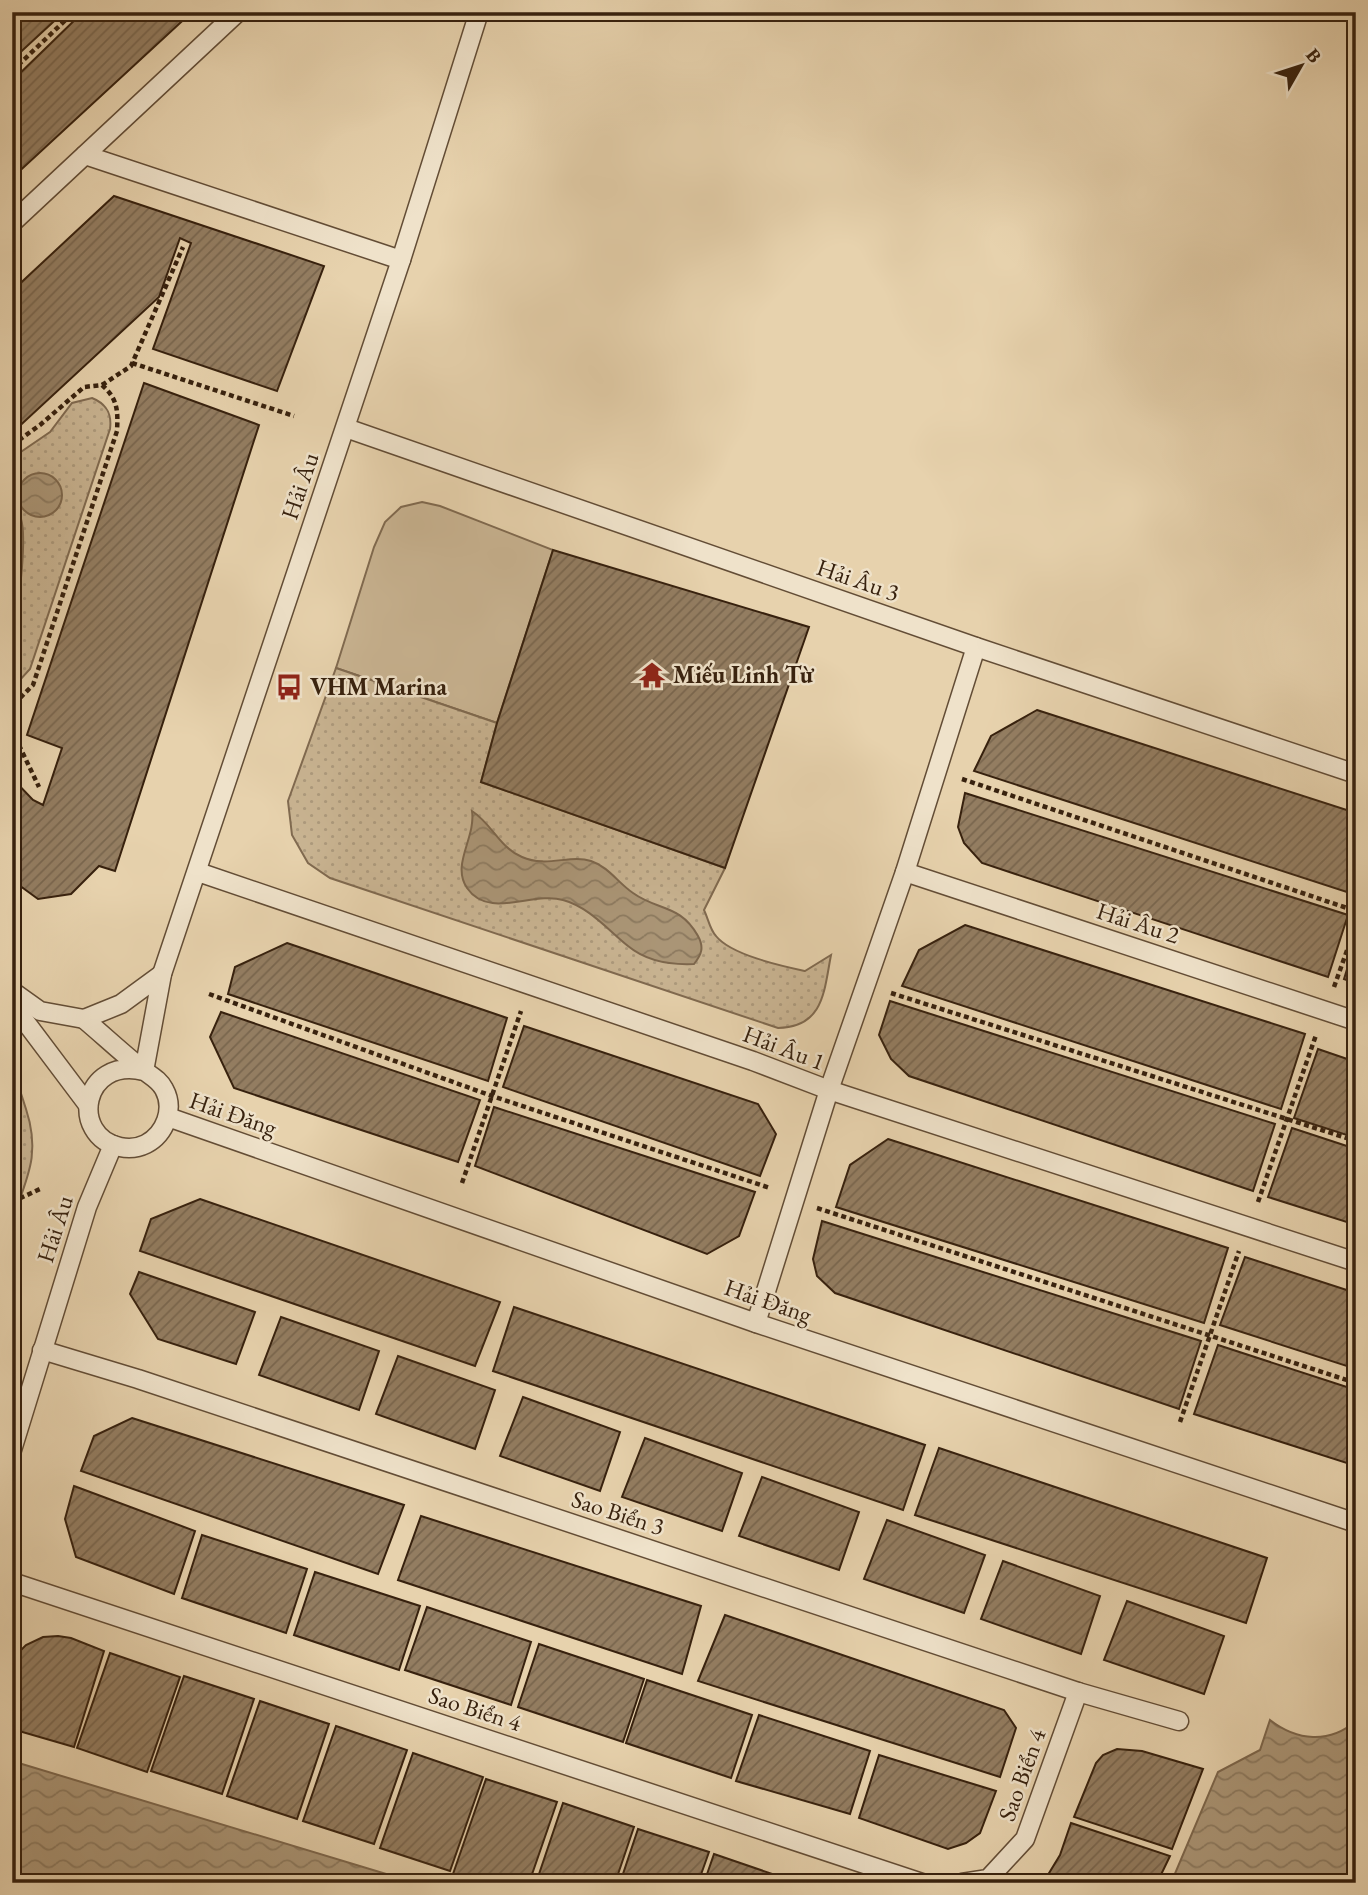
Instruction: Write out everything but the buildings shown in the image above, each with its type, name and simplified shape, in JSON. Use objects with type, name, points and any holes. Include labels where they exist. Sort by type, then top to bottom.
[{"type":"lane","points":[[12,223],[237,12]]},
{"type":"lane","name":"Hải Âu","points":[[144,1071],[162,974],[401,260],[476,13]]},
{"type":"lane","points":[[85,155],[401,260]]},
{"type":"lane","name":"Hải Âu 3","points":[[346,428],[976,647],[1356,774]]},
{"type":"lane","points":[[755,1322],[829,1090],[905,872],[976,647]]},
{"type":"lane","name":"Hải Âu 1","points":[[198,872],[753,1061],[829,1090],[1356,1262]]},
{"type":"lane","name":"Hải Âu 2","points":[[905,872],[1356,1021]]},
{"type":"lane","points":[[84,1019],[121,1004],[162,974]]},
{"type":"lane","points":[[12,991],[40,1011],[84,1019],[144,1071],[156,1078],[164,1090],[168,1117],[163,1130],[141,1147],[127,1149],[113,1146],[94,1129],[89,1118],[91,1092],[107,1073],[132,1068],[144,1071]]},
{"type":"lane","points":[[12,1004],[88,1105]]},
{"type":"lane","name":"Hải Đăng","points":[[168,1117],[755,1322],[1356,1522]]},
{"type":"lane","name":"Hải Âu","points":[[12,1450],[87,1207],[113,1146]]},
{"type":"lane","name":"Sao Biển 3","points":[[42,1350],[152,1383],[1078,1692],[1178,1721]]},
{"type":"lane","name":"Sao Biển 4","points":[[12,1582],[922,1883]]},
{"type":"lane","name":"Sao Biển 4","points":[[962,1883],[988,1879],[1025,1839],[1078,1692]]},
{"type":"path","points":[[12,71],[74,12]]},
{"type":"path","points":[[12,444],[40,425],[84,387],[103,385],[131,366],[183,247]]},
{"type":"path","points":[[132,363],[294,416]]},
{"type":"path","points":[[12,701],[20,698],[33,685],[117,431],[118,412],[114,396],[103,385]]},
{"type":"path","points":[[12,712],[16,739],[39,787]]},
{"type":"path","points":[[957,778],[1356,911]]},
{"type":"path","points":[[1334,988],[1356,925]]},
{"type":"path","points":[[884,990],[1356,1141]]},
{"type":"path","points":[[209,993],[492,1096],[770,1188]]},
{"type":"path","points":[[462,1183],[522,1007]]},
{"type":"path","points":[[1258,1202],[1319,1028]]},
{"type":"path","points":[[12,1202],[40,1189]]},
{"type":"path","points":[[816,1208],[1356,1382]]},
{"type":"path","points":[[1180,1422],[1242,1244]]},
{"type":"shaded area","points":[[92,398],[107,410],[110,429],[30,669],[20,680],[12,683],[12,458],[50,432],[72,403]]},
{"type":"shaded area","points":[[422,502],[440,506],[553,550],[497,723],[336,668],[374,547],[385,522],[401,507]]},
{"type":"shaded area","points":[[336,668],[497,723],[481,782],[725,868],[704,910],[712,931],[723,943],[758,959],[805,971],[831,955],[823,994],[813,1014],[793,1026],[778,1028],[330,878],[308,863],[292,835],[288,801]]},
{"type":"shaded area","points":[[12,1073],[30,1125],[32,1153],[27,1178],[12,1221]]},
{"type":"water","points":[[40,473],[55,480],[62,495],[55,510],[40,517],[25,510],[18,495],[25,480]]},
{"type":"water","points":[[12,512],[21,519],[23,540],[20,586],[12,618]]},
{"type":"water","points":[[472,811],[514,853],[540,861],[591,861],[603,867],[642,899],[684,918],[700,940],[701,950],[697,960],[694,964],[677,964],[643,955],[628,946],[590,913],[563,900],[551,898],[499,903],[476,897],[467,888],[462,870],[471,831]]},
{"type":"water","points":[[1270,1720],[1291,1732],[1313,1737],[1335,1734],[1356,1721],[1356,1883],[1171,1883],[1218,1772],[1260,1750]]},
{"type":"water","points":[[12,1761],[416,1883],[12,1883]]},
{"type":"place","name":"Miếu Linh Từ","points":[[652,675]]},
{"type":"place","name":"VHM Marina","points":[[289,687]]}]
